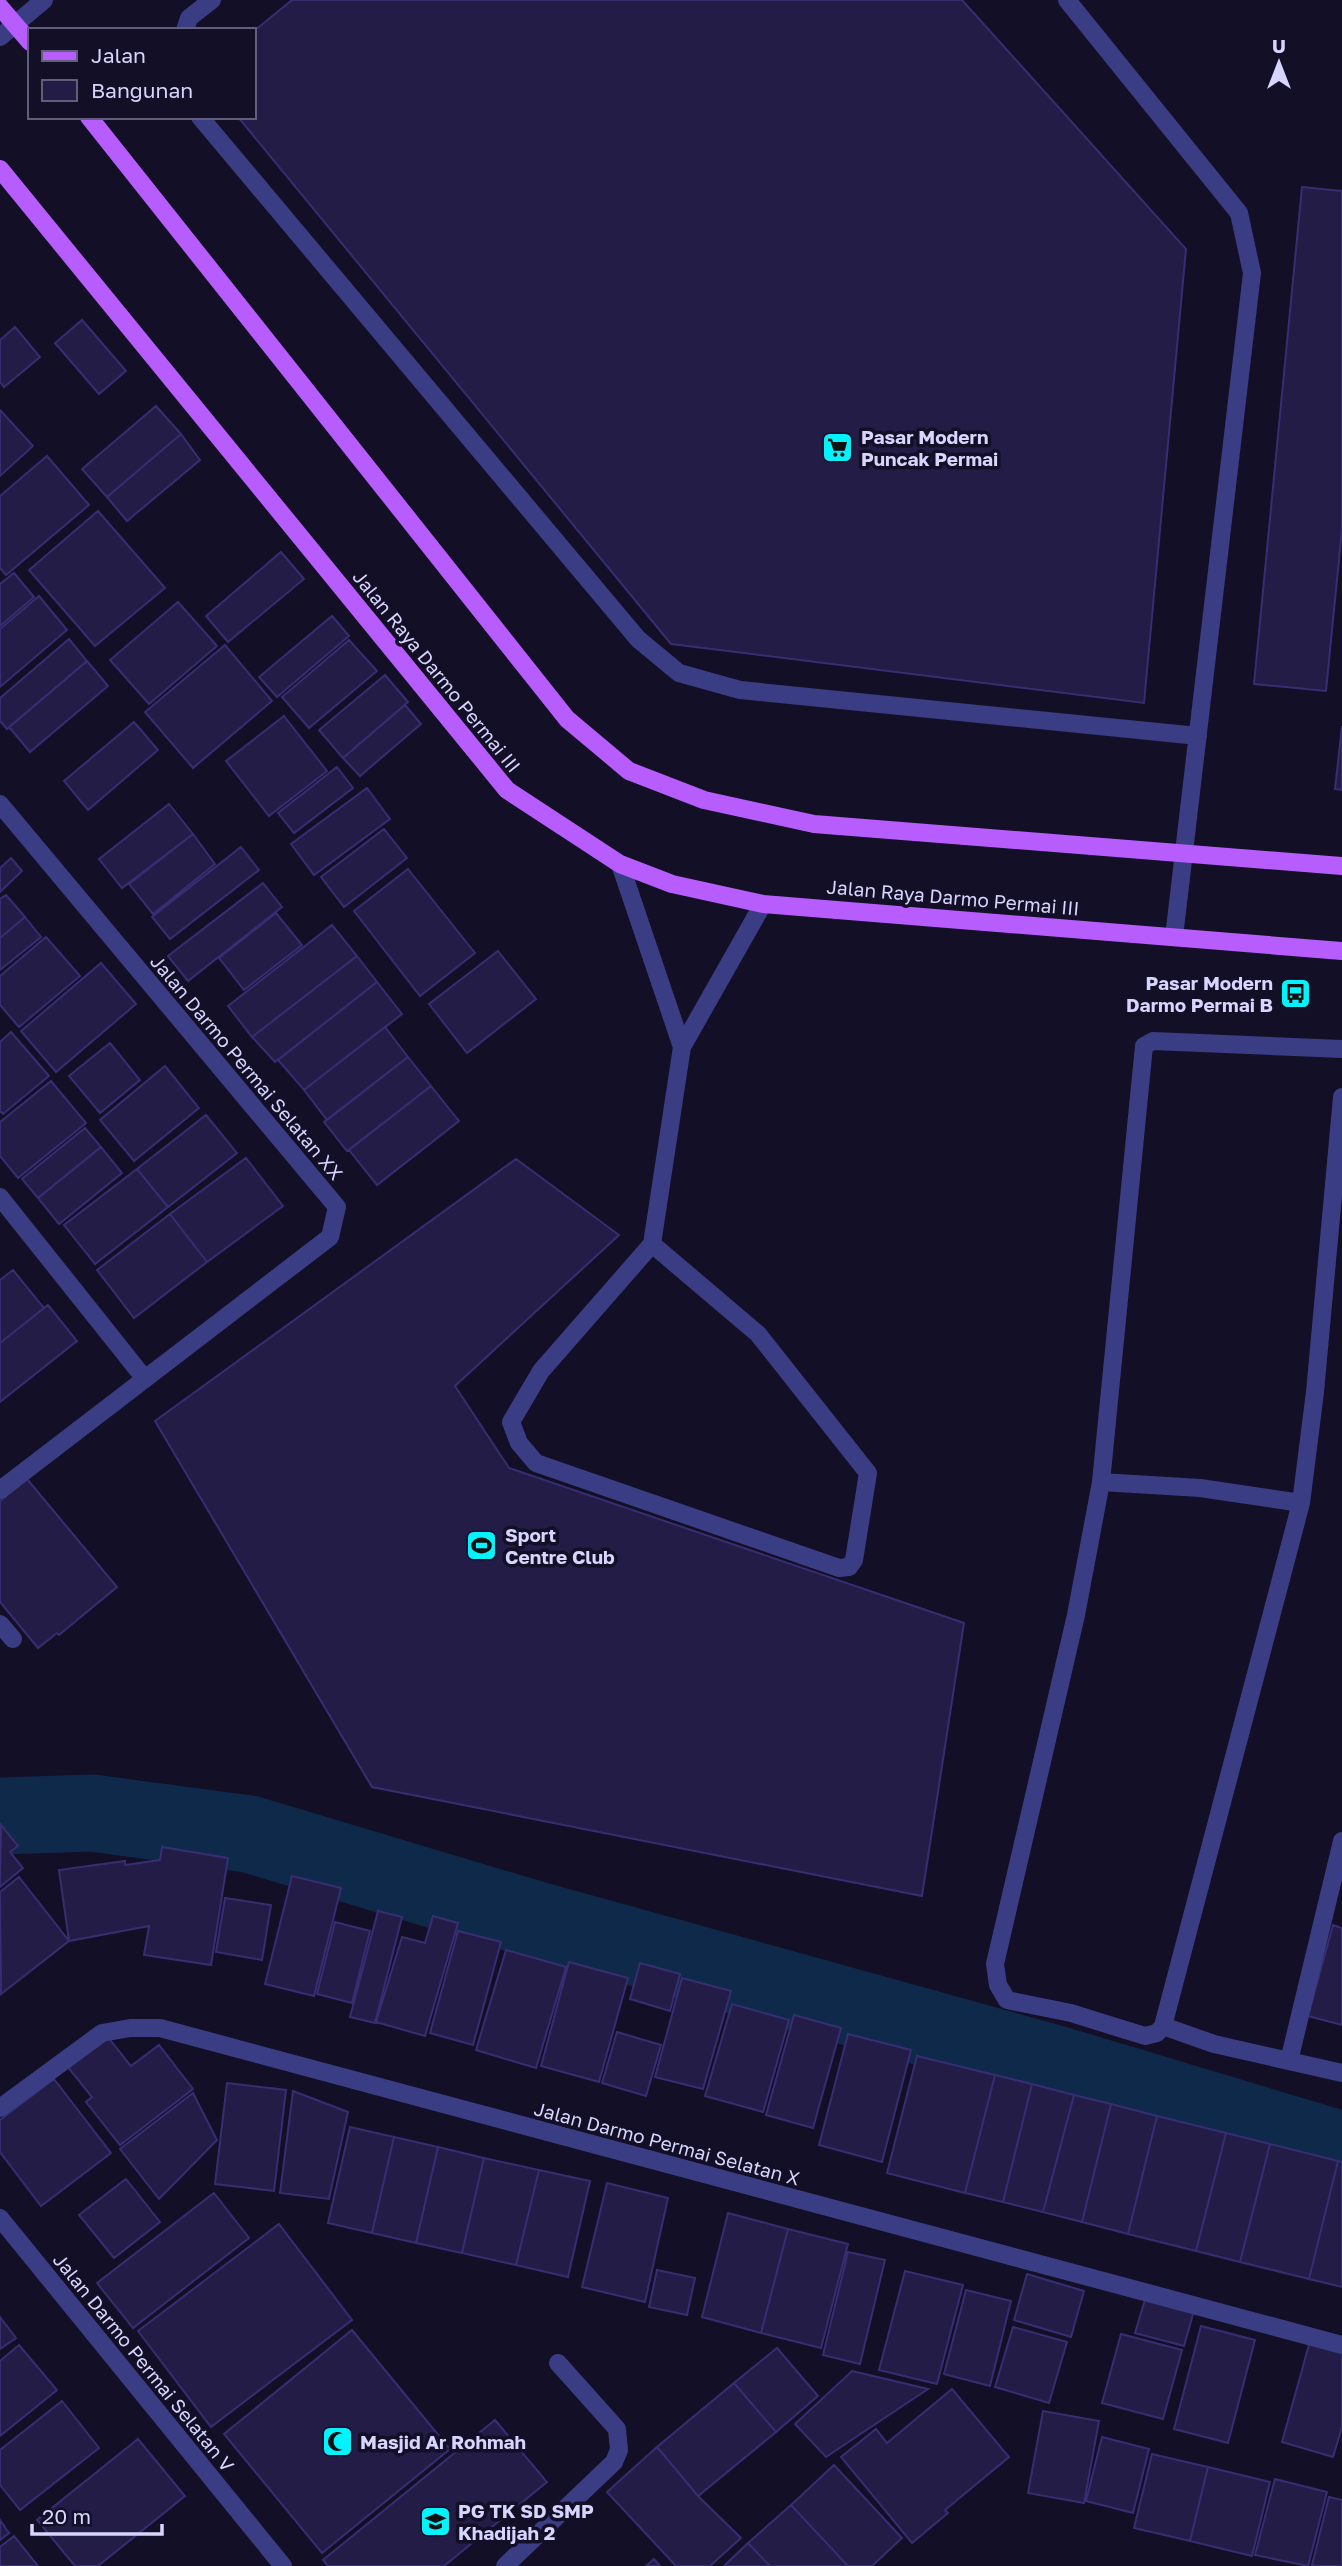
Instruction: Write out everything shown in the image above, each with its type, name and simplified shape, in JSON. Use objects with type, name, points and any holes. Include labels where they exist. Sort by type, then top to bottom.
[{"type":"main road","points":[[0,7],[28,40]]},
{"type":"main road","points":[[91,119],[567,719],[629,771],[704,800],[814,824],[1342,866]]},
{"type":"main road","name":"Jalan Raya Darmo Permai III","points":[[0,169],[507,790],[620,864],[673,884],[763,904],[1342,951]]},
{"type":"street","points":[[0,37],[44,0]]},
{"type":"street","points":[[186,28],[189,18],[212,0]]},
{"type":"street","points":[[1067,0],[1239,213],[1252,273],[1174,937]]},
{"type":"street","points":[[202,119],[638,639],[679,673],[740,690],[1198,736]]},
{"type":"street","name":"Jalan Darmo Permai Selatan XX","points":[[0,804],[337,1207],[330,1237],[0,1490]]},
{"type":"street","points":[[620,864],[682,1047]]},
{"type":"street","points":[[652,1244],[758,1334],[868,1473],[854,1560],[849,1567],[839,1568],[536,1463],[519,1443],[511,1422],[541,1371],[652,1244],[682,1047],[763,904]]},
{"type":"street","points":[[1342,1049],[1153,1041],[1144,1046],[1101,1482],[1076,1615],[995,1964],[998,1985],[1007,2000],[1071,2013],[1145,2036],[1157,2033],[1163,2026],[1301,1503],[1316,1378],[1342,1097]]},
{"type":"street","points":[[0,1197],[145,1379]]},
{"type":"street","points":[[1101,1482],[1200,1488],[1301,1503]]},
{"type":"street","points":[[0,1624],[13,1639]]},
{"type":"street","points":[[1289,2061],[1337,1884],[1342,1841]]},
{"type":"street","points":[[1163,2026],[1214,2044],[1342,2073]]},
{"type":"street","name":"Jalan Darmo Permai Selatan X","points":[[0,2108],[102,2033],[130,2028],[160,2028],[1342,2345]]},
{"type":"street","name":"Jalan Darmo Permai Selatan V","points":[[0,2218],[283,2566]]},
{"type":"street","points":[[505,2566],[614,2462],[620,2450],[617,2429],[558,2363]]},
{"type":"building","name":"Pasar Modern Puncak Permai","points":[[292,0],[962,0],[1186,249],[1144,703],[671,644],[240,119],[256,119],[256,29]]},
{"type":"building","points":[[1302,187],[1342,191],[1342,529],[1326,691],[1254,684]]},
{"type":"building","points":[[82,320],[126,371],[99,394],[55,343]]},
{"type":"building","points":[[15,327],[40,357],[4,387],[0,382],[0,340]]},
{"type":"building","points":[[156,406],[181,434],[107,497],[82,469]]},
{"type":"building","points":[[0,410],[33,446],[0,476]]},
{"type":"building","points":[[181,434],[200,460],[127,521],[107,497]]},
{"type":"building","points":[[47,456],[89,505],[6,575],[0,568],[0,496]]},
{"type":"building","points":[[98,511],[165,588],[95,646],[29,570]]},
{"type":"building","points":[[281,552],[304,579],[228,642],[206,616]]},
{"type":"building","points":[[14,573],[34,597],[0,626],[0,584]]},
{"type":"building","points":[[39,596],[67,630],[0,687],[0,629]]},
{"type":"building","points":[[178,602],[217,646],[149,704],[110,660]]},
{"type":"building","points":[[332,616],[349,636],[277,697],[259,677]]},
{"type":"building","points":[[69,639],[87,661],[7,729],[0,721],[0,698]]},
{"type":"building","points":[[349,640],[377,671],[309,728],[282,697]]},
{"type":"building","points":[[225,645],[272,701],[193,768],[145,712]]},
{"type":"building","points":[[87,661],[108,686],[30,752],[9,727]]},
{"type":"building","points":[[385,675],[408,702],[343,758],[319,730]]},
{"type":"building","points":[[405,705],[421,724],[360,776],[343,758]]},
{"type":"building","points":[[284,716],[327,771],[269,816],[226,761]]},
{"type":"building","points":[[134,722],[158,750],[88,810],[64,781]]},
{"type":"building","points":[[1342,726],[1342,790],[1335,789]]},
{"type":"building","points":[[337,767],[353,788],[294,833],[278,813]]},
{"type":"building","points":[[367,788],[390,819],[314,875],[291,844]]},
{"type":"building","points":[[169,804],[193,834],[122,888],[99,859]]},
{"type":"building","points":[[384,829],[407,858],[344,907],[321,877]]},
{"type":"building","points":[[193,834],[215,864],[153,914],[129,884]]},
{"type":"building","points":[[241,847],[259,870],[170,939],[152,917]]},
{"type":"building","points":[[11,858],[22,871],[0,892],[0,868]]},
{"type":"building","points":[[408,869],[475,953],[420,996],[354,911]]},
{"type":"building","points":[[263,883],[282,907],[188,981],[168,956]]},
{"type":"building","points":[[6,895],[25,917],[0,938],[0,899]]},
{"type":"building","points":[[276,913],[302,945],[244,990],[219,958]]},
{"type":"building","points":[[25,917],[41,937],[0,970],[0,938]]},
{"type":"building","points":[[332,925],[357,956],[252,1037],[228,1006]]},
{"type":"building","points":[[46,937],[80,976],[19,1027],[0,1005],[0,976]]},
{"type":"building","points":[[498,951],[536,999],[467,1053],[429,1004]]},
{"type":"building","points":[[357,956],[377,982],[275,1062],[252,1037]]},
{"type":"building","points":[[101,963],[136,1004],[56,1072],[21,1031]]},
{"type":"building","points":[[377,982],[402,1014],[304,1090],[278,1060]]},
{"type":"building","points":[[385,1027],[408,1057],[327,1120],[304,1090]]},
{"type":"building","points":[[11,1032],[49,1076],[3,1114],[0,1111],[0,1042]]},
{"type":"building","points":[[110,1043],[140,1080],[100,1113],[69,1076]]},
{"type":"building","points":[[408,1057],[431,1086],[347,1151],[324,1122]]},
{"type":"building","points":[[165,1066],[199,1108],[134,1161],[100,1120]]},
{"type":"building","points":[[51,1081],[86,1123],[18,1178],[0,1156],[0,1122]]},
{"type":"building","points":[[431,1086],[459,1121],[377,1185],[349,1150]]},
{"type":"building","points":[[206,1115],[237,1153],[168,1207],[137,1169]]},
{"type":"building","points":[[85,1128],[101,1147],[38,1198],[22,1179]]},
{"type":"building","points":[[101,1147],[122,1173],[59,1224],[38,1198]]},
{"type":"building","points":[[246,1158],[283,1206],[207,1262],[170,1214]]},
{"type":"building","name":"Sport Centre Club","points":[[516,1159],[619,1235],[455,1386],[509,1468],[964,1623],[922,1896],[372,1787],[155,1421]]},
{"type":"building","points":[[137,1169],[168,1207],[95,1264],[64,1225]]},
{"type":"building","points":[[170,1214],[207,1262],[134,1318],[97,1270]]},
{"type":"building","points":[[13,1270],[44,1308],[0,1343],[0,1280]]},
{"type":"building","points":[[48,1305],[77,1341],[0,1402],[0,1343]]},
{"type":"building","points":[[27,1479],[117,1587],[59,1635],[57,1633],[38,1648],[0,1602],[0,1501]]},
{"type":"building","points":[[1,1825],[18,1846],[10,1852],[23,1868],[0,1887]]},
{"type":"building","points":[[162,1847],[228,1858],[211,1965],[144,1955],[149,1926],[69,1941],[59,1870],[125,1861],[125,1865],[160,1860]]},
{"type":"building","points":[[292,1876],[341,1888],[314,1996],[265,1984]]},
{"type":"building","points":[[19,1877],[69,1941],[1,1994],[0,1892]]},
{"type":"building","points":[[225,1898],[271,1905],[262,1960],[216,1952]]},
{"type":"building","points":[[378,1911],[402,1917],[375,2023],[350,2017]]},
{"type":"building","points":[[433,1916],[458,1923],[425,2036],[376,2022],[402,1937],[425,1943]]},
{"type":"building","points":[[335,1922],[370,1931],[352,2003],[317,1994]]},
{"type":"building","points":[[1333,1925],[1342,1928],[1342,2025],[1308,2016]]},
{"type":"building","points":[[458,1931],[501,1942],[473,2045],[430,2033]]},
{"type":"building","points":[[506,1950],[566,1967],[536,2068],[476,2050]]},
{"type":"building","points":[[569,1962],[628,1978],[599,2082],[541,2066]]},
{"type":"building","points":[[640,1963],[680,1974],[670,2011],[630,1999]]},
{"type":"building","points":[[682,1978],[731,1991],[703,2089],[655,2077]]},
{"type":"building","points":[[732,2004],[789,2020],[763,2112],[705,2096]]},
{"type":"building","points":[[794,2015],[841,2028],[813,2128],[766,2115]]},
{"type":"building","points":[[617,2032],[661,2045],[646,2096],[602,2083]]},
{"type":"building","points":[[848,2034],[911,2050],[882,2162],[819,2145]]},
{"type":"building","points":[[107,2036],[131,2066],[159,2045],[193,2089],[120,2145],[86,2102],[92,2097],[67,2066]]},
{"type":"building","points":[[917,2056],[995,2075],[965,2193],[887,2173]]},
{"type":"building","points":[[995,2075],[1032,2084],[1003,2202],[965,2193]]},
{"type":"building","points":[[54,2079],[111,2153],[41,2206],[0,2152],[0,2120]]},
{"type":"building","points":[[227,2083],[286,2090],[274,2191],[215,2184]]},
{"type":"building","points":[[1032,2084],[1074,2095],[1043,2212],[1003,2202]]},
{"type":"building","points":[[293,2091],[348,2112],[329,2199],[280,2193]]},
{"type":"building","points":[[193,2093],[217,2140],[159,2199],[120,2149]]},
{"type":"building","points":[[1074,2095],[1111,2104],[1082,2222],[1043,2212]]},
{"type":"building","points":[[1111,2104],[1157,2116],[1128,2234],[1082,2222]]},
{"type":"building","points":[[1157,2116],[1226,2133],[1196,2251],[1128,2234]]},
{"type":"building","points":[[350,2127],[394,2137],[372,2233],[328,2223]]},
{"type":"building","points":[[1226,2133],[1270,2144],[1240,2262],[1196,2251]]},
{"type":"building","points":[[394,2137],[438,2147],[416,2243],[372,2233]]},
{"type":"building","points":[[1270,2144],[1338,2161],[1309,2279],[1240,2262]]},
{"type":"building","points":[[438,2147],[484,2158],[462,2253],[416,2243]]},
{"type":"building","points":[[484,2158],[539,2170],[516,2265],[462,2253]]},
{"type":"building","points":[[1338,2161],[1342,2162],[1342,2287],[1309,2279]]},
{"type":"building","points":[[539,2170],[590,2181],[568,2277],[516,2265]]},
{"type":"building","points":[[126,2179],[160,2222],[114,2258],[79,2215]]},
{"type":"building","points":[[607,2183],[668,2198],[645,2302],[582,2287]]},
{"type":"building","points":[[214,2193],[249,2238],[133,2328],[97,2283]]},
{"type":"building","points":[[728,2213],[788,2229],[761,2333],[702,2317]]},
{"type":"building","points":[[279,2224],[352,2320],[211,2427],[138,2331]]},
{"type":"building","points":[[788,2229],[848,2244],[821,2348],[761,2333]]},
{"type":"building","points":[[848,2252],[885,2260],[860,2364],[823,2355]]},
{"type":"building","points":[[657,2270],[695,2278],[687,2315],[649,2307]]},
{"type":"building","points":[[905,2271],[963,2285],[937,2384],[879,2370]]},
{"type":"building","points":[[1027,2274],[1084,2291],[1071,2337],[1014,2320]]},
{"type":"building","points":[[966,2290],[1011,2301],[990,2386],[944,2374]]},
{"type":"building","points":[[1147,2293],[1195,2307],[1184,2346],[1135,2333]]},
{"type":"building","points":[[0,2317],[16,2338],[0,2349]]},
{"type":"building","points":[[1201,2326],[1255,2340],[1228,2443],[1174,2429]]},
{"type":"building","points":[[1013,2327],[1067,2342],[1049,2403],[995,2387]]},
{"type":"building","name":"Masjid Ar Rohmah","points":[[352,2330],[450,2449],[322,2553],[224,2434]]},
{"type":"building","points":[[1121,2334],[1182,2350],[1163,2419],[1102,2403]]},
{"type":"building","points":[[1310,2341],[1342,2350],[1342,2427],[1333,2457],[1282,2442]]},
{"type":"building","points":[[19,2345],[57,2390],[0,2436],[0,2361]]},
{"type":"building","points":[[777,2348],[818,2396],[776,2432],[734,2383]]},
{"type":"building","points":[[852,2371],[928,2389],[826,2457],[795,2424]]},
{"type":"building","points":[[734,2383],[776,2432],[698,2496],[657,2447]]},
{"type":"building","points":[[952,2389],[1009,2457],[945,2510],[948,2513],[912,2543],[841,2457],[876,2429],[887,2443]]},
{"type":"building","points":[[62,2401],[99,2448],[20,2510],[0,2485],[0,2450]]},
{"type":"building","points":[[1043,2411],[1099,2421],[1084,2503],[1028,2493]]},
{"type":"building","name":"PG TK SD SMP Khadijah 2","points":[[495,2420],[547,2482],[444,2566],[328,2566],[323,2560]]},
{"type":"building","points":[[1102,2437],[1149,2449],[1133,2513],[1086,2501]]},
{"type":"building","points":[[138,2439],[185,2496],[98,2566],[75,2566],[37,2520]]},
{"type":"building","points":[[657,2447],[698,2496],[741,2538],[710,2566],[676,2566],[607,2492]]},
{"type":"building","points":[[1152,2454],[1208,2467],[1190,2541],[1134,2528]]},
{"type":"building","points":[[834,2465],[902,2538],[872,2566],[848,2566],[791,2505]]},
{"type":"building","points":[[1208,2467],[1270,2482],[1252,2556],[1190,2541]]},
{"type":"building","points":[[1275,2479],[1327,2492],[1308,2566],[1255,2555]]},
{"type":"building","points":[[1329,2497],[1342,2500],[1342,2566],[1316,2566],[1312,2565]]},
{"type":"building","points":[[791,2505],[848,2566],[770,2566],[748,2543]]},
{"type":"building","points":[[0,2520],[9,2533],[0,2540]]},
{"type":"building","points":[[14,2536],[38,2566],[0,2566],[0,2547]]},
{"type":"building","points":[[748,2543],[770,2566],[724,2566]]},
{"type":"building","points":[[654,2559],[660,2566],[646,2566]]},
{"type":"waterway","points":[[0,1816],[92,1813],[249,1834],[533,1919],[1056,2064],[1342,2150]]},
{"type":"place","name":"Pasar Modern Puncak Permai","points":[[838,447]]},
{"type":"place","name":"Pasar Modern Darmo Permai B","points":[[1296,993]]},
{"type":"place","name":"Sport Centre Club","points":[[482,1545]]},
{"type":"place","name":"Masjid Ar Rohmah","points":[[337,2441]]},
{"type":"place","name":"PG TK SD SMP Khadijah 2","points":[[435,2521]]}]
